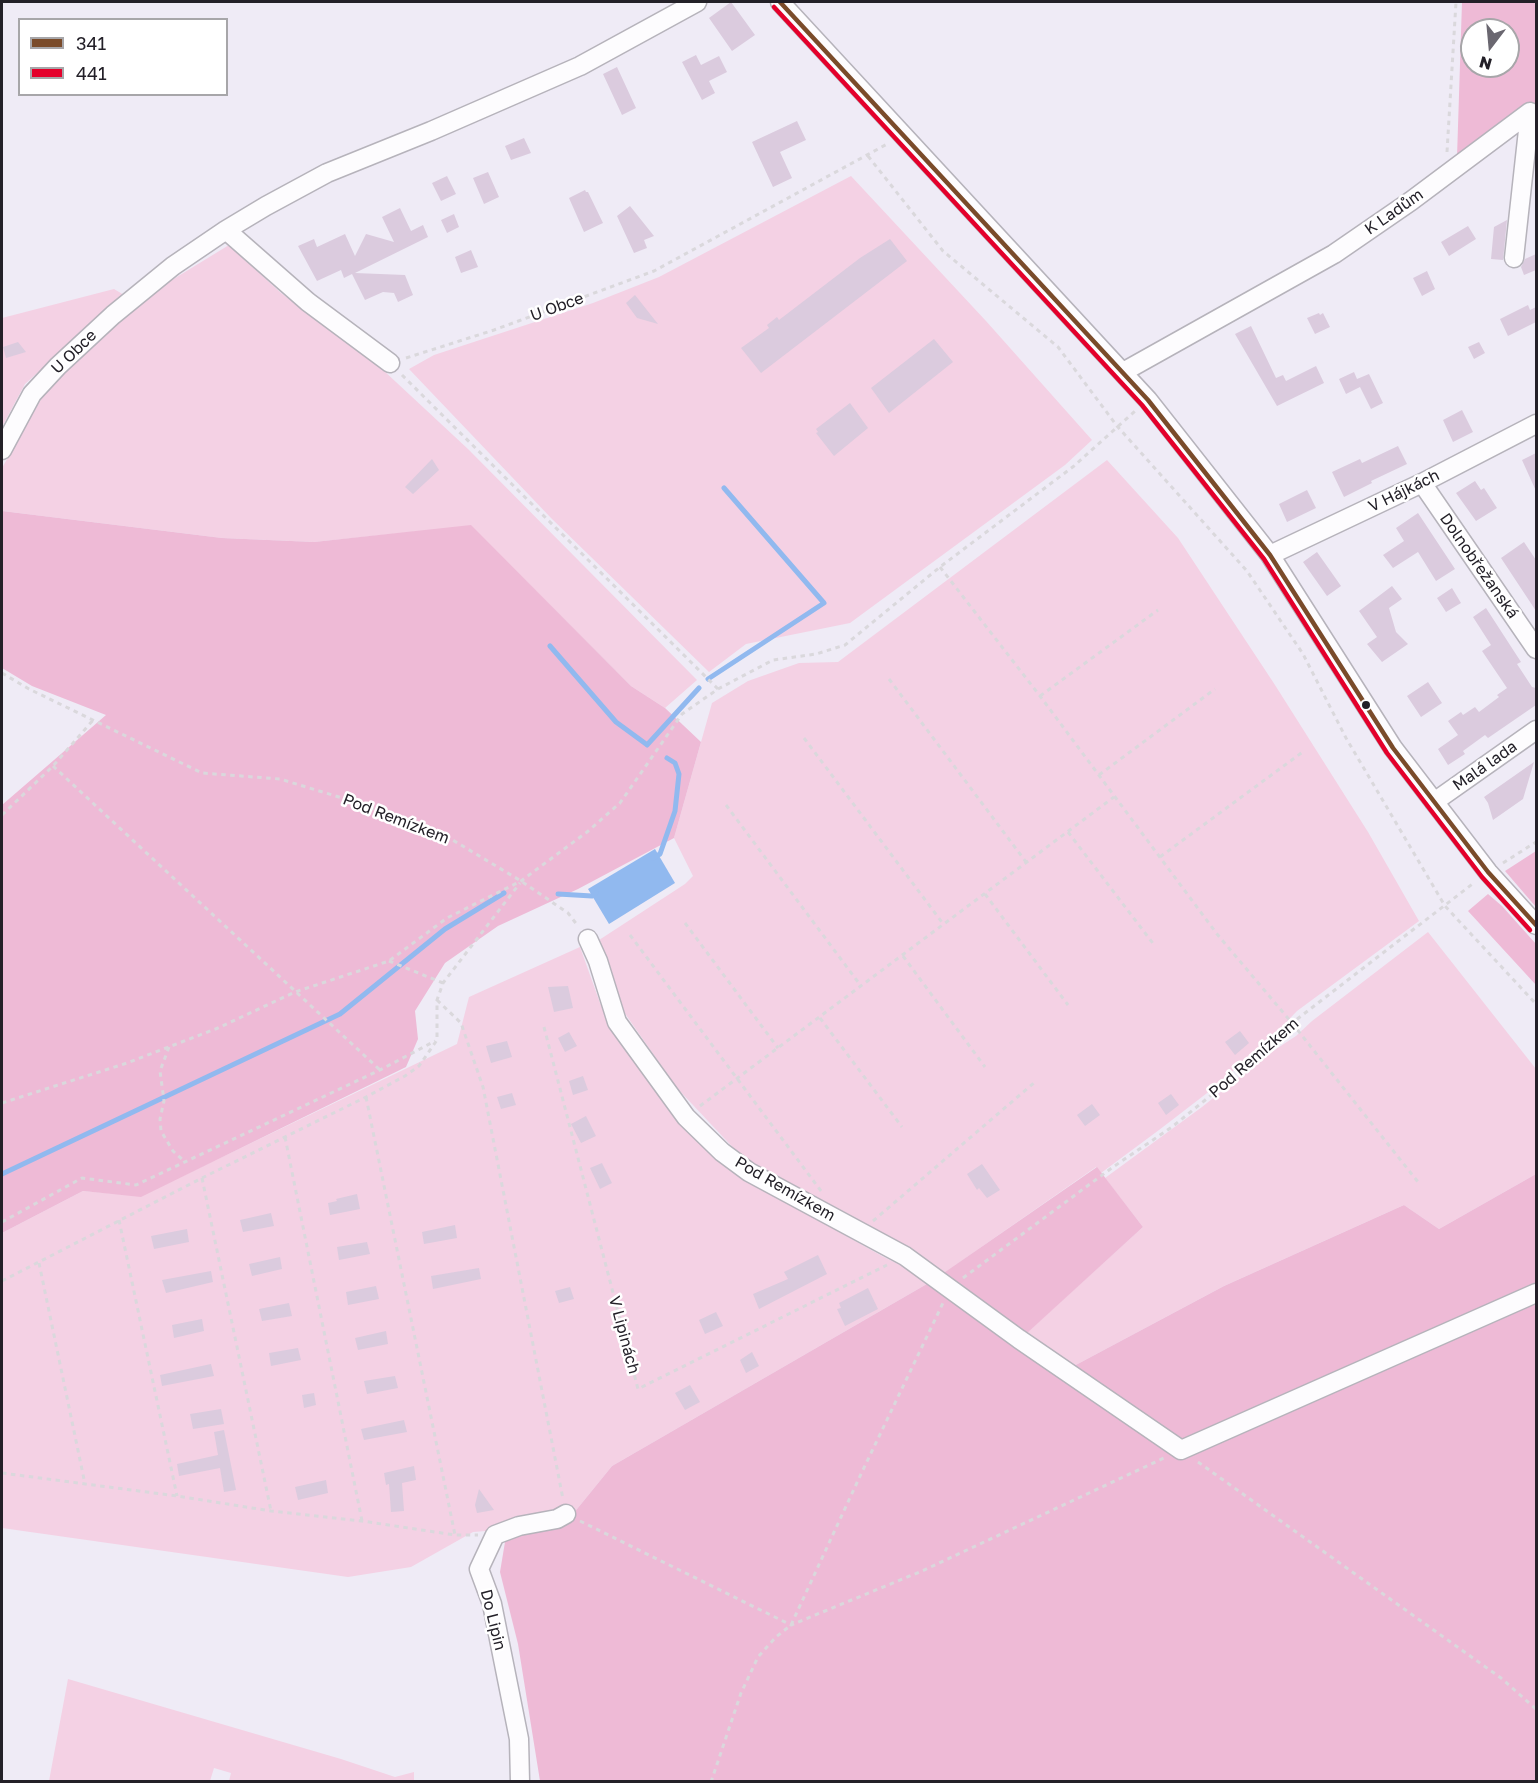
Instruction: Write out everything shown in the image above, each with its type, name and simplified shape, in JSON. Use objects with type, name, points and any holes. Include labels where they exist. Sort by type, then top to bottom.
[{"type":"street","name":"U Obce","points":[[2,450],[32,394],[58,366],[113,315],[173,266],[226,230],[327,173],[431,131],[579,66],[697,2]]},
{"type":"street","points":[[780,2],[1148,400],[1270,555],[1393,748],[1488,872],[1536,925]]},
{"type":"street","name":"K Ladům","points":[[1123,372],[1334,254],[1411,201],[1530,112],[1514,258]]},
{"type":"street","points":[[226,230],[308,302],[390,363]]},
{"type":"street","name":"V Hájkách","points":[[1270,555],[1422,483],[1536,424]]},
{"type":"street","name":"Dolnobřežanská","points":[[1422,483],[1536,649]]},
{"type":"street","name":"Malá lada","points":[[1434,802],[1536,730]]},
{"type":"street","name":"Pod Remízkem","points":[[588,939],[598,961],[617,1022],[686,1117],[722,1152],[749,1172],[905,1256],[949,1290]]},
{"type":"street","points":[[949,1290],[1180,1450],[1536,1293]]},
{"type":"street","name":"Do Lipin","points":[[520,1782],[519,1739],[492,1604],[479,1569],[495,1535],[519,1526],[557,1519],[566,1514]]},
{"type":"path","points":[[1446,174],[1456,2]]},
{"type":"path","name":"U Obce","points":[[390,363],[494,330],[654,271],[868,156],[904,134]]},
{"type":"path","points":[[868,156],[943,251],[1058,347],[1117,426],[1248,571],[1303,654],[1346,738],[1445,906],[1536,1004]]},
{"type":"path","points":[[390,363],[718,689]]},
{"type":"path","points":[[2,1103],[127,1063],[218,1028],[295,992],[388,961],[447,918],[521,881],[587,832],[620,803],[682,714],[718,689],[773,660],[816,654],[845,645],[940,567],[1074,466],[1148,400]]},
{"type":"path","points":[[940,567],[1040,696],[1217,934],[1292,1023],[1418,1182]]},
{"type":"path","points":[[1040,696],[1158,610]]},
{"type":"path","name":"Pod Remízkem","points":[[2,673],[29,689],[202,773],[280,778],[352,801],[446,836],[521,881],[568,913],[588,939]]},
{"type":"path","points":[[889,679],[1026,862]]},
{"type":"path","points":[[1099,775],[1215,689]]},
{"type":"path","points":[[2,815],[53,766],[94,719]]},
{"type":"path","points":[[804,738],[944,925]]},
{"type":"path","points":[[1160,857],[1304,751]]},
{"type":"path","points":[[53,766],[380,1070]]},
{"type":"path","points":[[686,1117],[1114,797]]},
{"type":"path","points":[[726,805],[861,987]]},
{"type":"path","points":[[1068,832],[1155,946]]},
{"type":"path","name":"Pod Remízkem","points":[[949,1290],[978,1265],[1172,1127],[1236,1075],[1292,1023],[1488,872],[1536,842]]},
{"type":"path","points":[[2,1281],[366,1097],[419,1066],[437,1040],[437,1000],[443,983],[521,881]]},
{"type":"path","points":[[985,894],[1068,1005]]},
{"type":"path","points":[[685,923],[778,1048]]},
{"type":"path","points":[[630,935],[822,1192]]},
{"type":"path","points":[[903,956],[985,1067]]},
{"type":"path","points":[[388,961],[443,983]]},
{"type":"path","points":[[437,1000],[461,1023],[483,1087],[566,1514],[791,1625]]},
{"type":"path","points":[[820,1018],[902,1127]]},
{"type":"path","name":"V Lipinách","points":[[544,1027],[638,1389],[905,1256]]},
{"type":"path","points":[[2,1222],[82,1178],[136,1185],[380,1070],[437,1040]]},
{"type":"path","points":[[169,1047],[160,1071],[164,1094],[160,1119],[161,1131],[172,1151],[185,1162]]},
{"type":"path","points":[[860,1232],[1035,1082]]},
{"type":"path","points":[[366,1097],[455,1535]]},
{"type":"path","points":[[285,1137],[362,1521]]},
{"type":"path","points":[[202,1178],[271,1511]]},
{"type":"path","points":[[119,1220],[177,1496]]},
{"type":"path","points":[[39,1262],[85,1484]]},
{"type":"path","points":[[791,1625],[949,1290]]},
{"type":"path","points":[[711,1782],[741,1693],[758,1657],[776,1637],[791,1625],[922,1571],[1180,1450],[1501,1677],[1536,1708]]},
{"type":"path","points":[[2,1473],[455,1535],[486,1535]]},
{"type":"shaded area","points":[[1462,2],[1536,2],[1536,109],[1457,157],[1460,64],[1460,78],[1520,78],[1520,18],[1461,18]]},
{"type":"shaded area","points":[[851,176],[986,321],[1092,440],[1065,465],[850,623],[746,644],[709,672],[551,518],[409,369],[434,355],[593,303],[659,277]]},
{"type":"shaded area","points":[[229,245],[281,293],[382,369],[468,449],[697,680],[665,708],[631,686],[471,526],[314,542],[222,538],[2,511],[2,468],[49,385],[136,302]]},
{"type":"shaded area","points":[[114,289],[124,295],[25,384],[2,427],[2,318]]},
{"type":"shaded area","points":[[1107,460],[1178,538],[1368,832],[1419,921],[1297,1011],[1272,1037],[1211,1090],[1101,1173],[1096,1167],[944,1273],[898,1244],[762,1171],[740,1155],[676,1087],[626,1015],[615,996],[596,942],[685,884],[693,876],[674,838],[712,703],[748,681],[799,663],[838,662]]},
{"type":"shaded area","points":[[2,511],[222,538],[314,542],[471,525],[631,686],[665,708],[701,742],[674,838],[578,889],[498,926],[445,963],[415,1011],[418,1039],[406,1067],[141,1197],[83,1191],[2,1233],[2,805],[106,715],[32,686],[2,668]]},
{"type":"shaded area","points":[[1536,851],[1536,907],[1505,871]]},
{"type":"shaded area","points":[[1488,894],[1536,944],[1536,985],[1468,911]]},
{"type":"shaded area","points":[[1428,932],[1536,1069],[1536,1174],[1439,1229],[1404,1205],[1224,1286],[1072,1367],[1025,1334],[1143,1227],[1105,1178],[1202,1107],[1267,1055],[1296,1036],[1312,1021]]},
{"type":"shaded area","points":[[580,947],[600,1003],[633,1059],[678,1119],[736,1174],[882,1256],[932,1281],[612,1466],[564,1525],[473,1532],[411,1567],[348,1577],[2,1528],[2,1233],[83,1191],[141,1196],[457,1044],[469,997]]},
{"type":"shaded area","points":[[1097,1167],[1143,1227],[1026,1334],[1072,1367],[1224,1286],[1404,1205],[1439,1229],[1536,1174],[1536,1781],[540,1781],[518,1644],[500,1572],[506,1536],[564,1525],[612,1466],[932,1281]]},
{"type":"shaded area","points":[[68,1679],[395,1777],[414,1772],[414,1781],[229,1781],[231,1773],[214,1768],[210,1781],[49,1781]]},
{"type":"water","points":[[655,849],[675,883],[609,924],[588,889]]},
{"type":"building","points":[[731,2],[755,35],[732,51],[709,18]]},
{"type":"building","points":[[696,55],[701,65],[719,56],[727,72],[709,81],[715,93],[702,100],[682,62]]},
{"type":"building","points":[[617,67],[636,108],[622,115],[603,74]]},
{"type":"building","points":[[797,121],[806,140],[780,152],[792,178],[773,187],[752,142]]},
{"type":"building","points":[[524,138],[531,153],[511,160],[505,146]]},
{"type":"building","points":[[488,172],[499,197],[484,204],[473,178]]},
{"type":"building","points":[[447,176],[456,194],[441,201],[432,183]]},
{"type":"building","points":[[585,190],[603,223],[584,232],[569,198]]},
{"type":"building","points":[[630,206],[654,236],[644,240],[647,248],[634,253],[617,216]]},
{"type":"building","points":[[400,208],[411,231],[423,225],[428,237],[355,273],[405,275],[413,295],[398,302],[394,293],[383,292],[365,300],[352,274],[344,278],[341,270],[317,281],[298,246],[314,239],[317,247],[345,234],[355,256],[366,234],[394,242],[382,217]]},
{"type":"building","points":[[454,214],[459,227],[447,233],[441,220]]},
{"type":"building","points":[[1507,220],[1503,260],[1491,259],[1494,227]]},
{"type":"building","points":[[1468,226],[1476,239],[1449,256],[1441,242]]},
{"type":"building","points":[[890,239],[907,261],[761,373],[741,348],[769,328],[767,325],[777,317],[779,320],[860,258]]},
{"type":"building","points":[[471,250],[478,267],[461,273],[455,257]]},
{"type":"building","points":[[1536,254],[1536,270],[1524,275],[1521,267],[1525,259]]},
{"type":"building","points":[[1427,271],[1435,289],[1422,296],[1413,278]]},
{"type":"building","points":[[635,295],[658,324],[637,318],[626,303]]},
{"type":"building","points":[[1528,305],[1530,310],[1536,307],[1536,322],[1508,336],[1500,319]]},
{"type":"building","points":[[1319,313],[1320,315],[1323,313],[1330,327],[1315,334],[1307,318]]},
{"type":"building","points":[[1251,326],[1276,378],[1283,375],[1286,381],[1316,366],[1324,383],[1277,406],[1235,334]]},
{"type":"building","points":[[934,339],[953,362],[889,413],[871,388]]},
{"type":"building","points":[[18,342],[26,352],[6,358],[3,347]]},
{"type":"building","points":[[1479,342],[1485,353],[1474,359],[1468,347]]},
{"type":"building","points":[[1354,372],[1357,379],[1369,374],[1383,403],[1371,409],[1360,387],[1346,394],[1339,379]]},
{"type":"building","points":[[850,403],[868,428],[834,456],[816,433],[818,432],[816,429]]},
{"type":"building","points":[[1462,410],[1473,432],[1453,442],[1443,420]]},
{"type":"building","points":[[1398,446],[1407,464],[1344,497],[1332,472],[1360,459],[1362,463]]},
{"type":"building","points":[[1536,453],[1536,491],[1522,460]]},
{"type":"building","points":[[432,459],[439,470],[413,494],[405,487]]},
{"type":"building","points":[[1475,481],[1481,490],[1484,488],[1497,508],[1476,521],[1456,493]]},
{"type":"building","points":[[1307,490],[1316,508],[1287,522],[1279,504]]},
{"type":"building","points":[[1418,513],[1455,569],[1436,581],[1418,552],[1393,568],[1383,555],[1404,541],[1396,528]]},
{"type":"building","points":[[1524,542],[1536,560],[1536,611],[1501,558]]},
{"type":"building","points":[[1317,552],[1341,586],[1327,596],[1303,562]]},
{"type":"building","points":[[1392,586],[1402,599],[1389,608],[1396,632],[1408,644],[1382,662],[1367,644],[1377,637],[1359,611]]},
{"type":"building","points":[[1452,588],[1461,603],[1446,612],[1437,598]]},
{"type":"building","points":[[1486,608],[1521,662],[1517,664],[1532,687],[1536,688],[1536,705],[1488,738],[1485,735],[1463,751],[1465,754],[1448,765],[1438,749],[1458,735],[1448,721],[1461,712],[1463,715],[1475,707],[1479,712],[1507,688],[1482,651],[1491,645],[1473,617]]},
{"type":"building","points":[[1428,682],[1442,703],[1421,717],[1407,696]]},
{"type":"building","points":[[1534,762],[1523,799],[1493,820],[1484,797]]},
{"type":"building","points":[[568,986],[573,1008],[554,1012],[548,987]]},
{"type":"building","points":[[1240,1031],[1249,1043],[1235,1055],[1225,1042]]},
{"type":"building","points":[[569,1032],[577,1046],[565,1052],[558,1038]]},
{"type":"building","points":[[507,1041],[512,1057],[491,1063],[486,1046]]},
{"type":"building","points":[[583,1076],[588,1090],[573,1095],[569,1081]]},
{"type":"building","points":[[512,1093],[516,1105],[501,1109],[497,1097]]},
{"type":"building","points":[[1171,1094],[1179,1105],[1166,1115],[1158,1103]]},
{"type":"building","points":[[1092,1104],[1100,1115],[1085,1126],[1077,1115]]},
{"type":"building","points":[[586,1116],[596,1136],[581,1143],[571,1124]]},
{"type":"building","points":[[602,1163],[612,1183],[600,1189],[590,1168]]},
{"type":"building","points":[[982,1164],[1000,1190],[987,1198],[979,1188],[977,1190],[967,1174]]},
{"type":"building","points":[[357,1194],[360,1209],[330,1215],[328,1203]]},
{"type":"building","points":[[271,1213],[274,1226],[243,1232],[240,1220]]},
{"type":"building","points":[[455,1225],[457,1238],[424,1244],[422,1232]]},
{"type":"building","points":[[187,1229],[189,1242],[154,1249],[151,1236]]},
{"type":"building","points":[[367,1242],[370,1254],[339,1260],[337,1247]]},
{"type":"building","points":[[818,1255],[827,1274],[759,1309],[753,1294],[788,1279],[784,1272]]},
{"type":"building","points":[[280,1257],[282,1269],[252,1276],[249,1264]]},
{"type":"building","points":[[479,1268],[481,1279],[433,1289],[431,1276]]},
{"type":"building","points":[[211,1271],[213,1282],[166,1293],[162,1280]]},
{"type":"building","points":[[376,1286],[379,1299],[348,1305],[346,1292]]},
{"type":"building","points":[[570,1287],[574,1299],[559,1303],[555,1291]]},
{"type":"building","points":[[868,1288],[878,1309],[845,1326],[837,1309],[841,1308],[839,1303]]},
{"type":"building","points":[[289,1303],[292,1316],[262,1321],[259,1309]]},
{"type":"building","points":[[716,1312],[723,1326],[705,1334],[699,1320]]},
{"type":"building","points":[[202,1319],[204,1331],[174,1338],[172,1325]]},
{"type":"building","points":[[386,1331],[388,1344],[358,1350],[355,1338]]},
{"type":"building","points":[[298,1348],[301,1360],[271,1366],[269,1353]]},
{"type":"building","points":[[752,1352],[759,1366],[746,1373],[740,1360]]},
{"type":"building","points":[[211,1364],[214,1376],[162,1386],[160,1375]]},
{"type":"building","points":[[395,1376],[398,1388],[367,1394],[364,1381]]},
{"type":"building","points":[[690,1385],[700,1402],[685,1410],[675,1393]]},
{"type":"building","points":[[314,1393],[316,1405],[304,1408],[302,1395]]},
{"type":"building","points":[[221,1409],[224,1424],[193,1429],[190,1414]]},
{"type":"building","points":[[404,1420],[407,1432],[364,1440],[361,1429]]},
{"type":"building","points":[[224,1430],[236,1490],[224,1492],[220,1468],[179,1476],[177,1464],[218,1455],[214,1432]]},
{"type":"building","points":[[414,1466],[416,1480],[402,1483],[404,1511],[391,1512],[389,1484],[386,1485],[384,1473]]},
{"type":"building","points":[[326,1480],[328,1493],[298,1500],[295,1487]]},
{"type":"building","points":[[479,1489],[494,1510],[477,1513],[475,1505]]},
{"type":"waterway","points":[[708,679],[824,603],[724,488]]},
{"type":"waterway","points":[[550,646],[616,722],[646,744]]},
{"type":"waterway","points":[[647,745],[699,688]]},
{"type":"waterway","points":[[653,858],[660,854],[675,811],[679,774],[675,763],[667,758]]},
{"type":"waterway","points":[[2,1174],[340,1014],[445,929],[504,893]]},
{"type":"waterway","points":[[558,894],[592,896],[596,893]]},
{"type":"transit line","name":"341","points":[[780,2],[1148,400],[1270,555],[1393,748],[1488,872],[1536,925]]},
{"type":"transit line","name":"441","points":[[774,7],[1142,405],[1264,559],[1387,753],[1482,877],[1530,930]]}]
